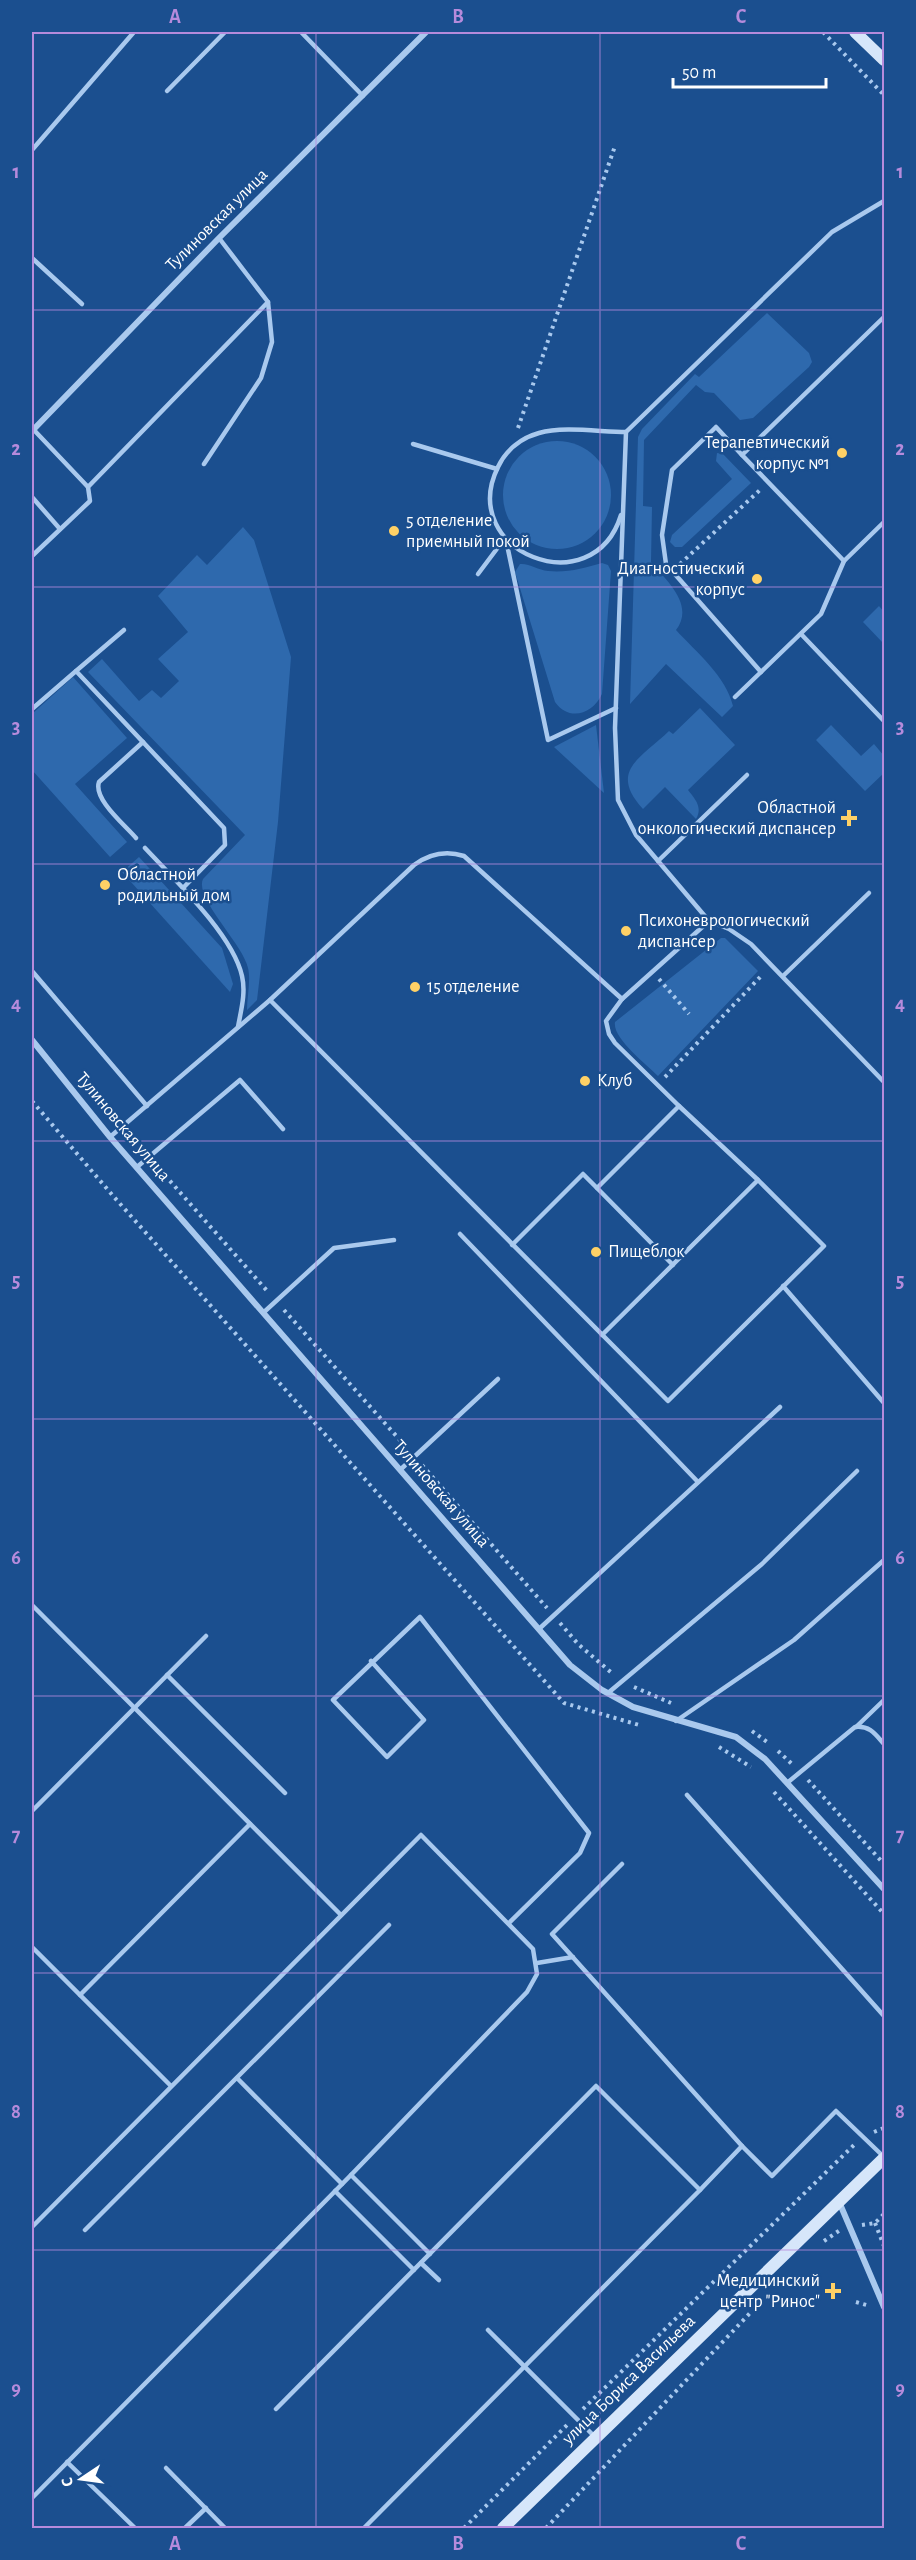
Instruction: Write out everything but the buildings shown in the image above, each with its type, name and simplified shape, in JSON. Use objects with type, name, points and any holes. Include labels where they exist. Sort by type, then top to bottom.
[{"type":"street","name":"Тулиновская улица","points":[[32,430],[219,238],[426,32]]},
{"type":"street","points":[[855,32],[885,60]]},
{"type":"street","name":"Тулиновская улица","points":[[32,1040],[110,1137],[570,1665],[608,1693],[633,1707],[736,1737],[765,1759],[885,1889]]},
{"type":"street","name":"улица Бориса Васильева","points":[[503,2529],[595,2437],[840,2204],[885,2158]]},
{"type":"street","points":[[840,2204],[885,2307]]},
{"type":"lane","points":[[32,150],[134,32]]},
{"type":"lane","points":[[167,91],[225,32]]},
{"type":"lane","points":[[301,32],[363,96]]},
{"type":"lane","points":[[885,201],[832,232],[626,432],[616,708],[618,800],[636,835],[709,921],[729,929],[751,944],[885,1082]]},
{"type":"lane","points":[[204,464],[261,378],[272,342],[268,302],[219,238]]},
{"type":"lane","points":[[32,258],[82,304]]},
{"type":"lane","points":[[88,487],[268,302]]},
{"type":"lane","points":[[742,455],[885,317]]},
{"type":"lane","points":[[761,672],[666,564],[662,535],[672,470],[716,428],[844,561]]},
{"type":"lane","points":[[32,430],[88,487],[90,501],[32,556]]},
{"type":"lane","points":[[623,501],[620,519],[607,540],[594,552],[577,560],[553,563],[535,559],[519,551],[506,538],[496,522],[491,504],[492,486],[497,469],[511,449],[526,438],[549,431],[626,432]]},
{"type":"lane","points":[[414,444],[497,469]]},
{"type":"lane","points":[[32,497],[60,529]]},
{"type":"lane","points":[[735,697],[821,614],[844,561],[885,522]]},
{"type":"lane","points":[[478,574],[506,538]]},
{"type":"lane","points":[[506,538],[548,740],[616,708]]},
{"type":"lane","points":[[32,709],[123,630]]},
{"type":"lane","points":[[801,634],[885,721]]},
{"type":"lane","points":[[76,671],[224,828],[225,845],[183,888]]},
{"type":"lane","points":[[136,838],[99,796],[97,787],[99,782],[143,742]]},
{"type":"lane","points":[[658,861],[747,775]]},
{"type":"lane","points":[[145,848],[214,925],[239,963],[243,979],[243,998],[238,1027]]},
{"type":"lane","points":[[110,1137],[270,1000],[414,865],[431,855],[448,853],[464,856],[622,999]]},
{"type":"lane","points":[[783,976],[868,893]]},
{"type":"lane","points":[[270,1000],[668,1401],[824,1246],[759,1180],[657,1085],[609,1034],[606,1021],[622,999],[709,921]]},
{"type":"lane","points":[[32,971],[147,1106]]},
{"type":"lane","points":[[137,1167],[240,1080],[283,1129]]},
{"type":"lane","points":[[597,1188],[679,1106]]},
{"type":"lane","points":[[512,1245],[583,1174],[673,1265]]},
{"type":"lane","points":[[602,1335],[759,1180]]},
{"type":"lane","points":[[460,1234],[698,1482]]},
{"type":"lane","points":[[263,1313],[334,1248],[394,1240]]},
{"type":"lane","points":[[783,1286],[885,1402]]},
{"type":"lane","points":[[400,1470],[498,1379]]},
{"type":"lane","points":[[539,1629],[780,1407]]},
{"type":"lane","points":[[608,1693],[762,1564],[857,1471]]},
{"type":"lane","points":[[676,1721],[794,1640],[885,1560]]},
{"type":"lane","points":[[32,1605],[341,1915]]},
{"type":"lane","points":[[371,1661],[424,1720],[387,1757],[333,1700],[371,1661],[420,1617],[589,1833],[580,1853],[509,1923]]},
{"type":"lane","points":[[32,1811],[206,1636]]},
{"type":"lane","points":[[167,1675],[285,1792]]},
{"type":"lane","points":[[787,1783],[885,1700]]},
{"type":"lane","points":[[855,1727],[862,1726],[871,1730],[885,1744]]},
{"type":"lane","points":[[687,1795],[885,2016]]},
{"type":"lane","points":[[80,1995],[250,1824]]},
{"type":"lane","points":[[32,2227],[421,1835],[533,1949],[537,1974],[527,1992],[351,2175],[32,2498]]},
{"type":"lane","points":[[622,1864],[552,1934],[742,2146],[772,2176],[836,2111],[885,2158]]},
{"type":"lane","points":[[85,2230],[389,1925]]},
{"type":"lane","points":[[32,1947],[171,2086]]},
{"type":"lane","points":[[537,1963],[573,1957]]},
{"type":"lane","points":[[237,2078],[342,2184]]},
{"type":"lane","points":[[276,2409],[596,2086],[700,2190]]},
{"type":"lane","points":[[364,2529],[742,2146]]},
{"type":"lane","points":[[351,2175],[429,2254]]},
{"type":"lane","points":[[335,2191],[414,2270]]},
{"type":"lane","points":[[421,2263],[439,2280]]},
{"type":"lane","points":[[488,2330],[595,2437]]},
{"type":"lane","points":[[67,2462],[135,2529]]},
{"type":"lane","points":[[166,2468],[225,2529]]},
{"type":"lane","points":[[185,2529],[206,2508]]},
{"type":"path","points":[[824,32],[885,95]]},
{"type":"path","points":[[511,449],[615,146]]},
{"type":"path","points":[[672,571],[768,482]]},
{"type":"path","points":[[657,1085],[772,964]]},
{"type":"path","points":[[652,972],[689,1014]]},
{"type":"path","points":[[122,1126],[578,1644],[622,1682],[690,1711]]},
{"type":"path","points":[[750,1730],[761,1736],[801,1772],[885,1864]]},
{"type":"path","points":[[464,2529],[575,2416],[863,2137],[885,2128]]},
{"type":"path","points":[[885,2214],[875,2223],[885,2246]]},
{"type":"path","points":[[546,2529],[754,2310]]},
{"type":"shaded area","points":[[767,313],[809,353],[812,362],[809,367],[753,418],[740,420],[714,393],[705,392],[696,385],[644,440],[643,506],[652,507],[651,562],[671,585],[681,603],[681,621],[676,630],[717,675],[733,706],[722,717],[666,664],[630,704],[638,437],[642,429],[695,374],[699,377]]},
{"type":"shaded area","points":[[557,441],[578,445],[595,457],[607,474],[611,495],[607,516],[595,533],[578,545],[557,549],[536,545],[519,533],[507,516],[503,495],[507,474],[519,457],[536,445]]},
{"type":"shaded area","points":[[717,453],[723,454],[751,483],[682,547],[675,547],[670,542],[672,535],[732,479],[716,461]]},
{"type":"shaded area","points":[[243,527],[254,540],[291,657],[278,822],[257,1000],[247,1010],[248,968],[238,947],[212,909],[202,887],[203,879],[245,835],[88,672],[102,659],[139,701],[152,690],[161,698],[179,681],[158,659],[188,632],[158,596],[197,555],[207,565]]},
{"type":"shaded area","points":[[602,563],[608,565],[611,571],[602,694],[587,711],[574,714],[567,712],[555,702],[515,572],[520,564],[544,570],[562,571]]},
{"type":"shaded area","points":[[879,606],[884,612],[884,644],[863,622]]},
{"type":"shaded area","points":[[73,677],[127,738],[75,784],[127,842],[110,857],[32,770],[32,714]]},
{"type":"shaded area","points":[[700,708],[735,745],[688,790],[698,807],[696,819],[665,787],[643,809],[628,785],[628,775],[632,766],[669,731],[673,734]]},
{"type":"shaded area","points":[[596,725],[604,793],[554,747]]},
{"type":"shaded area","points":[[831,725],[861,756],[874,744],[884,756],[884,773],[865,791],[816,740]]},
{"type":"shaded area","points":[[139,857],[222,948],[233,984],[230,992],[122,872]]},
{"type":"shaded area","points":[[721,938],[725,938],[758,971],[658,1076],[624,1043],[615,1028],[615,1022]]},
{"type":"place","name":"Терапевтический корпус №1","points":[[842,453]]},
{"type":"place","name":"5 отделение приемный покой","points":[[394,531]]},
{"type":"place","name":"Диагностический корпус","points":[[757,579]]},
{"type":"place","name":"Областной онкологический диспансер","points":[[849,818]]},
{"type":"place","name":"Областной родильный дом","points":[[105,885]]},
{"type":"place","name":"Психоневрологический диспансер","points":[[626,931]]},
{"type":"place","name":"15 отделение","points":[[415,987]]},
{"type":"place","name":"Клуб","points":[[585,1081]]},
{"type":"place","name":"Пищеблок","points":[[596,1252]]},
{"type":"place","name":"Медицинский центр \"Ринос\"","points":[[833,2291]]}]
